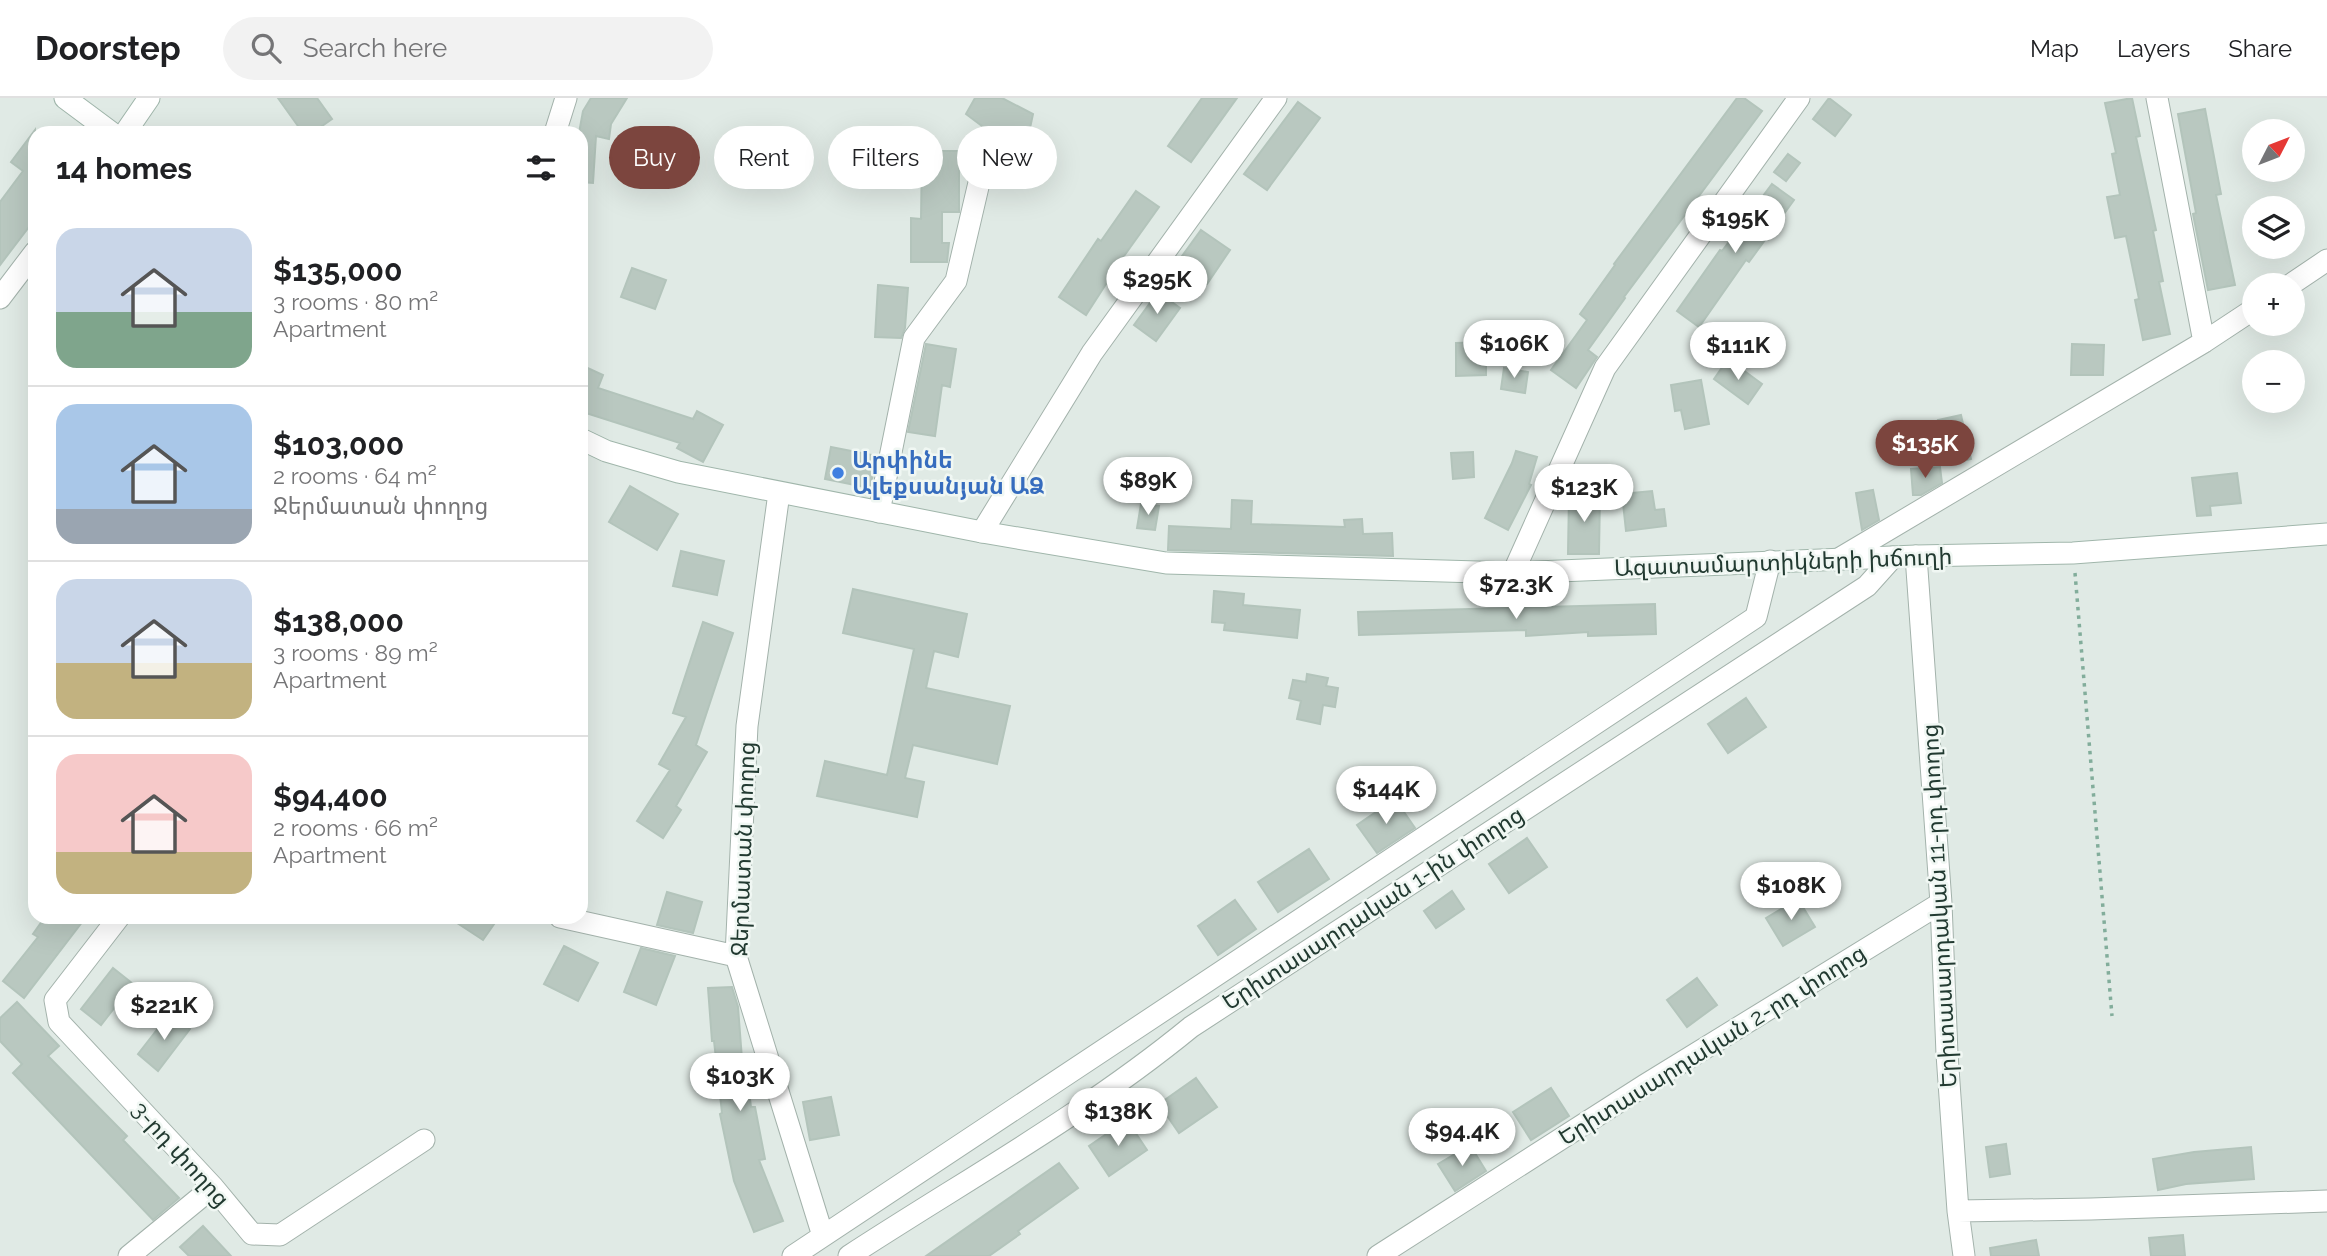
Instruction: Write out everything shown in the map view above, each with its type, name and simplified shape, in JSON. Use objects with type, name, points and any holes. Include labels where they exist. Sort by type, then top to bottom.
[{"type":"street","points":[[65,98],[103,126]]},
{"type":"street","points":[[130,126],[149,98]]},
{"type":"street","points":[[557,126],[566,98]]},
{"type":"street","points":[[982,532],[1092,353],[1276,98]]},
{"type":"street","points":[[1513,573],[1605,368],[1799,98]]},
{"type":"street","points":[[2157,98],[2204,342]]},
{"type":"street","points":[[879,512],[914,338],[956,281],[978,189]]},
{"type":"street","points":[[2305,275],[2327,260]]},
{"type":"street","points":[[0,298],[28,261]]},
{"type":"street","points":[[1837,560],[2242,317]]},
{"type":"street","name":"Ազատամարտիկների խճուղի","points":[[588,442],[606,451],[678,472],[982,532],[1166,563],[1513,573],[1770,561],[2073,553],[2327,534]]},
{"type":"street","name":"Ջերմատան փողոց","points":[[779,493],[747,726],[736,956],[823,1236]]},
{"type":"street","name":"Երիտասարդական 11-րդ փողոց","points":[[1916,556],[1941,903],[1947,1054],[1958,1210],[1964,1256]]},
{"type":"street","name":"Երիտասարդական 1-ին փողոց","points":[[849,1256],[949,1191],[1027,1145],[1140,1069],[1191,1027],[1867,586],[1893,557]]},
{"type":"street","points":[[793,1256],[1756,617],[1770,561]]},
{"type":"street","name":"Երիտասարդական 2-րդ փողոց","points":[[1378,1256],[1645,1085],[1941,903]]},
{"type":"street","points":[[588,923],[736,956]]},
{"type":"street","name":"3-րդ փողոց","points":[[114,924],[55,1000],[59,1022],[213,1187],[252,1234],[280,1234],[425,1140]]},
{"type":"street","points":[[129,1256],[213,1187]]},
{"type":"street","points":[[1958,1210],[2091,1209],[2327,1201]]},
{"type":"path","points":[[2073,553],[2112,1016]]},
{"type":"building","points":[[278,98],[317,98],[332,119],[322,126],[298,126]]},
{"type":"building","points":[[591,98],[627,98],[609,126],[609,139],[596,136],[593,183],[588,183],[588,126],[580,126],[583,111]]},
{"type":"building","points":[[975,98],[1002,98],[1033,114],[1030,126],[982,126],[966,114]]},
{"type":"building","points":[[1202,98],[1237,98],[1191,162],[1168,146]]},
{"type":"building","points":[[1737,98],[1744,98],[1762,111],[1588,350],[1597,357],[1576,388],[1551,370],[1587,320],[1580,314]]},
{"type":"building","points":[[1829,98],[1851,115],[1835,136],[1813,119]]},
{"type":"building","points":[[2132,98],[2140,136],[2136,137],[2156,230],[2153,231],[2163,281],[2159,282],[2170,334],[2143,340],[2135,300],[2139,299],[2126,236],[2115,238],[2107,197],[2120,195],[2112,154],[2116,153],[2105,103]]},
{"type":"building","points":[[1298,102],[1320,118],[1267,190],[1244,174]]},
{"type":"building","points":[[2205,109],[2221,194],[2216,195],[2235,285],[2208,290],[2178,114]]},
{"type":"building","points":[[28,139],[28,228],[0,265],[0,202],[23,171],[11,162]]},
{"type":"building","points":[[943,151],[957,151],[959,212],[942,212],[942,243],[949,243],[947,262],[911,262],[911,218],[921,219],[921,189],[943,189]]},
{"type":"building","points":[[1788,154],[1800,163],[1786,181],[1774,172]]},
{"type":"building","points":[[1772,184],[1794,200],[1749,262],[1746,260],[1699,327],[1677,311],[1720,250],[1722,251]]},
{"type":"building","points":[[1136,191],[1159,207],[1086,315],[1059,297],[1098,239],[1101,241]]},
{"type":"building","points":[[1201,230],[1230,250],[1207,284],[1177,263]]},
{"type":"building","points":[[632,268],[666,280],[655,309],[621,297]]},
{"type":"building","points":[[878,285],[908,288],[905,328],[901,338],[875,337]]},
{"type":"building","points":[[1158,292],[1180,308],[1156,341],[1134,325]]},
{"type":"building","points":[[1486,342],[1486,375],[1456,376],[1456,343]]},
{"type":"building","points":[[926,344],[956,349],[950,387],[942,385],[935,436],[908,432]]},
{"type":"building","points":[[2072,344],[2104,345],[2103,375],[2071,375]]},
{"type":"building","points":[[1728,359],[1762,384],[1748,404],[1714,379]]},
{"type":"building","points":[[588,368],[603,375],[598,388],[693,419],[697,411],[723,425],[703,462],[677,448],[680,443],[588,414]]},
{"type":"building","points":[[1504,368],[1528,372],[1525,393],[1501,389]]},
{"type":"building","points":[[1701,380],[1709,424],[1685,429],[1681,410],[1675,411],[1671,385]]},
{"type":"building","points":[[1961,415],[1971,459],[1947,464],[1938,420]]},
{"type":"building","points":[[831,447],[877,456],[870,488],[825,479]]},
{"type":"building","points":[[1516,451],[1537,457],[1529,484],[1531,485],[1508,530],[1485,518]]},
{"type":"building","points":[[1473,452],[1474,477],[1453,479],[1451,453]]},
{"type":"building","points":[[1126,466],[1159,471],[1155,498],[1121,493]]},
{"type":"building","points":[[1940,467],[1942,483],[1921,495],[1913,495],[1911,469]]},
{"type":"building","points":[[2237,473],[2241,503],[2210,506],[2211,515],[2197,516],[2192,478]]},
{"type":"building","points":[[630,486],[678,514],[657,550],[609,522]]},
{"type":"building","points":[[1873,490],[1879,520],[1862,530],[1856,493]]},
{"type":"building","points":[[1652,491],[1655,510],[1664,509],[1666,526],[1626,531],[1622,494]]},
{"type":"building","points":[[1569,494],[1600,494],[1599,554],[1568,554]]},
{"type":"building","points":[[1232,500],[1252,501],[1251,524],[1345,527],[1344,520],[1362,519],[1363,534],[1392,533],[1393,556],[1168,550],[1169,526],[1231,529]]},
{"type":"building","points":[[1141,504],[1159,506],[1155,530],[1137,528]]},
{"type":"building","points":[[681,551],[724,561],[717,595],[673,586]]},
{"type":"building","points":[[853,589],[967,614],[958,657],[934,651],[926,688],[1010,706],[997,764],[913,745],[905,778],[924,782],[917,817],[817,796],[825,761],[887,775],[914,649],[843,633]]},
{"type":"building","points":[[1214,591],[1244,594],[1243,605],[1300,610],[1297,638],[1224,630],[1225,623],[1212,622]]},
{"type":"building","points":[[1655,604],[1656,634],[1588,636],[1588,632],[1526,636],[1526,630],[1359,635],[1358,612]]},
{"type":"building","points":[[703,622],[733,633],[696,745],[707,752],[676,806],[681,810],[663,838],[637,821],[670,770],[659,764],[686,717],[673,713]]},
{"type":"building","points":[[1307,674],[1328,678],[1326,686],[1338,688],[1335,707],[1323,705],[1320,724],[1297,719],[1301,701],[1289,698],[1293,680],[1306,682]]},
{"type":"building","points":[[1746,698],[1766,727],[1728,753],[1708,724]]},
{"type":"building","points":[[1395,799],[1415,828],[1377,853],[1357,825]]},
{"type":"building","points":[[1527,838],[1547,867],[1509,893],[1489,864]]},
{"type":"building","points":[[1309,849],[1329,879],[1278,912],[1258,882]]},
{"type":"building","points":[[1452,891],[1464,909],[1436,928],[1424,911]]},
{"type":"building","points":[[667,892],[702,902],[693,933],[657,925]]},
{"type":"building","points":[[1798,899],[1815,927],[1783,946],[1766,918]]},
{"type":"building","points":[[1235,900],[1256,929],[1218,955],[1198,926]]},
{"type":"building","points":[[40,924],[81,924],[24,998],[3,981],[38,937],[33,934]]},
{"type":"building","points":[[459,924],[494,924],[483,940]]},
{"type":"building","points":[[564,946],[598,963],[578,1001],[544,984]]},
{"type":"building","points":[[641,948],[675,956],[656,1005],[624,992]]},
{"type":"building","points":[[113,968],[133,984],[101,1025],[81,1009]]},
{"type":"building","points":[[1697,978],[1717,1005],[1687,1027],[1667,1000]]},
{"type":"building","points":[[732,987],[738,1007],[742,1059],[745,1059],[751,1107],[755,1107],[765,1159],[759,1160],[783,1221],[754,1232],[734,1181],[720,1114],[712,1041],[708,988]]},
{"type":"building","points":[[17,1002],[59,1046],[48,1056],[127,1136],[123,1140],[179,1198],[153,1220],[13,1073],[22,1064],[0,1041],[0,1018]]},
{"type":"building","points":[[170,1013],[190,1029],[158,1071],[138,1054]]},
{"type":"building","points":[[1196,1078],[1217,1107],[1179,1133],[1159,1104]]},
{"type":"building","points":[[1551,1088],[1569,1116],[1531,1140],[1513,1112]]},
{"type":"building","points":[[831,1097],[839,1135],[810,1140],[803,1102]]},
{"type":"building","points":[[1127,1120],[1147,1150],[1109,1176],[1089,1146]]},
{"type":"building","points":[[2006,1144],[2010,1174],[1990,1177],[1986,1147]]},
{"type":"building","points":[[1470,1145],[1486,1171],[1455,1191],[1438,1164]]},
{"type":"building","points":[[2251,1147],[2254,1179],[2186,1184],[2158,1190],[2153,1159]]},
{"type":"building","points":[[1059,1163],[1078,1188],[1018,1231],[1020,1234],[989,1256],[926,1256]]},
{"type":"building","points":[[203,1226],[231,1256],[189,1256],[180,1247]]},
{"type":"building","points":[[2183,1235],[2185,1256],[2151,1256],[2149,1238]]},
{"type":"building","points":[[2036,1240],[2039,1256],[1991,1256],[1990,1248]]},
{"type":"place","name":"Արփինե Ալեքսանյան ԱՁ","points":[[838,473]]}]
